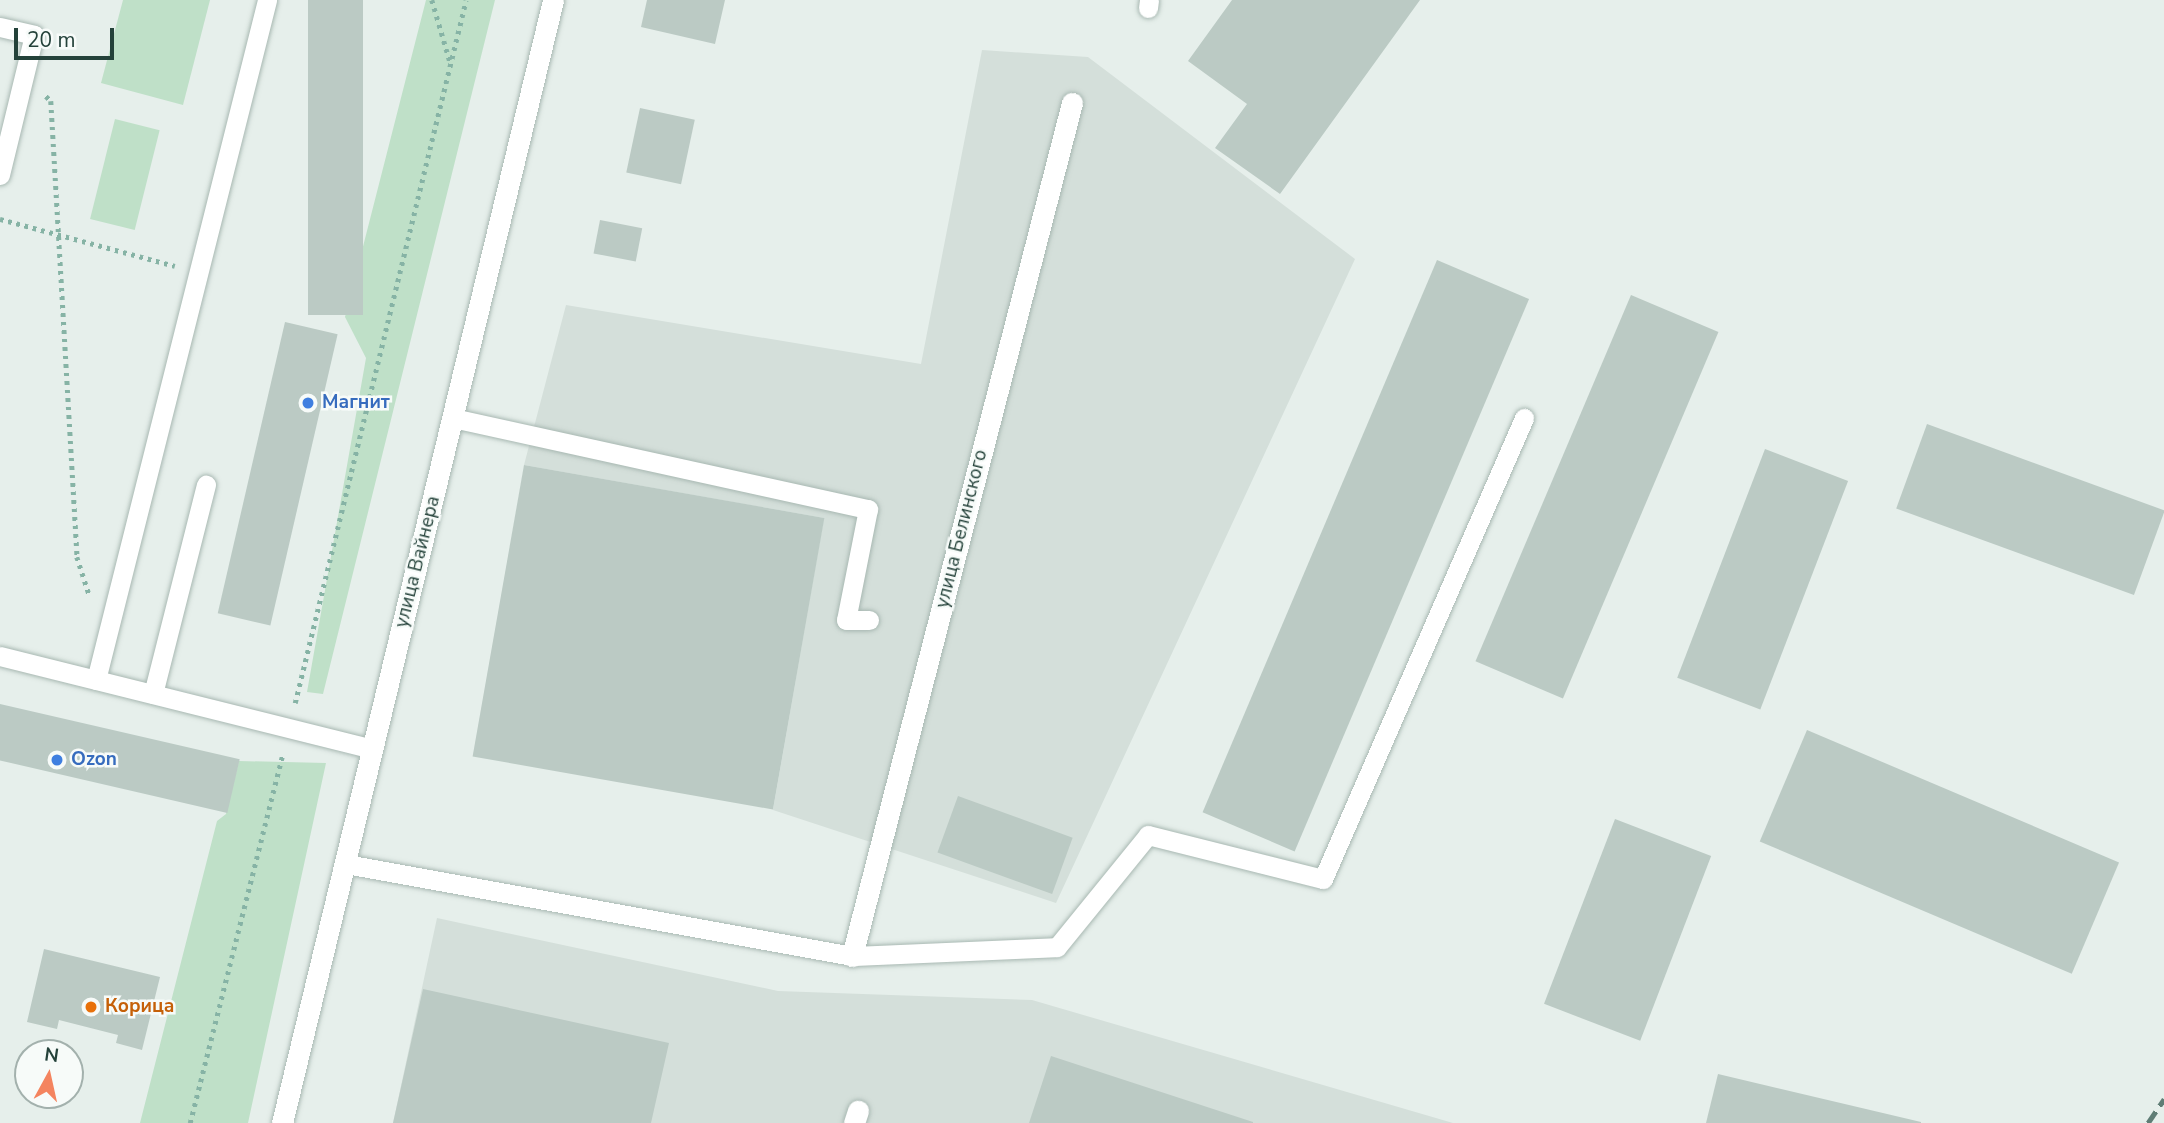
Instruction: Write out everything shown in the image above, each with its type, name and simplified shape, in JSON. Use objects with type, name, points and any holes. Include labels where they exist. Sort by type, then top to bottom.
[{"type":"main road","name":"улица Вайнера","points":[[282,1123],[554,0]]},
{"type":"main road","name":"улица Белинского","points":[[852,956],[1072,103]]},
{"type":"lane","points":[[96,680],[267,0]]},
{"type":"lane","points":[[0,27],[34,35],[0,175]]},
{"type":"lane","points":[[453,418],[868,509],[846,620],[869,620]]},
{"type":"lane","points":[[346,864],[852,956],[1057,947],[1148,835],[1323,879],[1524,418]]},
{"type":"lane","points":[[153,694],[206,485]]},
{"type":"lane","points":[[0,656],[373,749]]},
{"type":"path","points":[[432,0],[451,66]]},
{"type":"path","points":[[190,1123],[466,0]]},
{"type":"path","points":[[24,73],[51,101],[77,557],[105,644]]},
{"type":"path","points":[[0,219],[200,272]]},
{"type":"shaded area","points":[[982,50],[1088,57],[1355,259],[1056,903],[773,810],[824,518],[524,465],[566,305],[921,364]]},
{"type":"shaded area","points":[[437,918],[778,991],[1032,1000],[1453,1123],[393,1123]]},
{"type":"green space","points":[[123,0],[210,0],[183,105],[101,83]]},
{"type":"green space","points":[[426,0],[495,0],[323,694],[307,692],[366,358],[345,317]]},
{"type":"green space","points":[[115,119],[160,130],[135,230],[90,219]]},
{"type":"green space","points":[[239,761],[326,763],[248,1123],[140,1123],[217,821],[226,814]]},
{"type":"building","points":[[308,0],[363,0],[363,315],[308,315]]},
{"type":"building","points":[[647,0],[725,0],[715,44],[641,27]]},
{"type":"building","points":[[1232,0],[1420,0],[1280,194],[1215,148],[1247,104],[1188,61]]},
{"type":"building","points":[[640,108],[695,120],[681,184],[626,173]]},
{"type":"building","points":[[600,220],[642,228],[636,262],[594,253]]},
{"type":"building","points":[[1437,260],[1529,299],[1295,851],[1203,812]]},
{"type":"building","points":[[1631,295],[1718,332],[1563,698],[1475,661]]},
{"type":"building","points":[[285,322],[338,334],[270,625],[218,613]]},
{"type":"building","points":[[1927,424],[2164,510],[2134,595],[1896,509]]},
{"type":"building","points":[[1765,449],[1848,481],[1760,710],[1677,678]]},
{"type":"building","points":[[524,465],[824,518],[773,809],[473,757]]},
{"type":"building","points":[[0,704],[240,759],[227,813],[0,760]]},
{"type":"building","points":[[1807,730],[2119,862],[2072,974],[1760,841]]},
{"type":"building","points":[[958,796],[1073,838],[1052,894],[937,852]]},
{"type":"building","points":[[1615,819],[1711,856],[1640,1041],[1544,1004]]},
{"type":"building","points":[[44,949],[160,977],[142,1050],[116,1043],[118,1035],[59,1020],[57,1029],[27,1022]]},
{"type":"building","points":[[423,989],[669,1043],[651,1123],[393,1123]]},
{"type":"building","points":[[1051,1056],[1253,1122],[1253,1123],[1029,1123]]},
{"type":"building","points":[[1718,1074],[1921,1122],[1921,1123],[1706,1123]]},
{"type":"railway","points":[[2148,1123],[2164,1099]]},
{"type":"place","name":"Магнит","points":[[308,403]]},
{"type":"place","name":"Ozon","points":[[57,760]]},
{"type":"place","name":"Корица","points":[[91,1007]]}]
